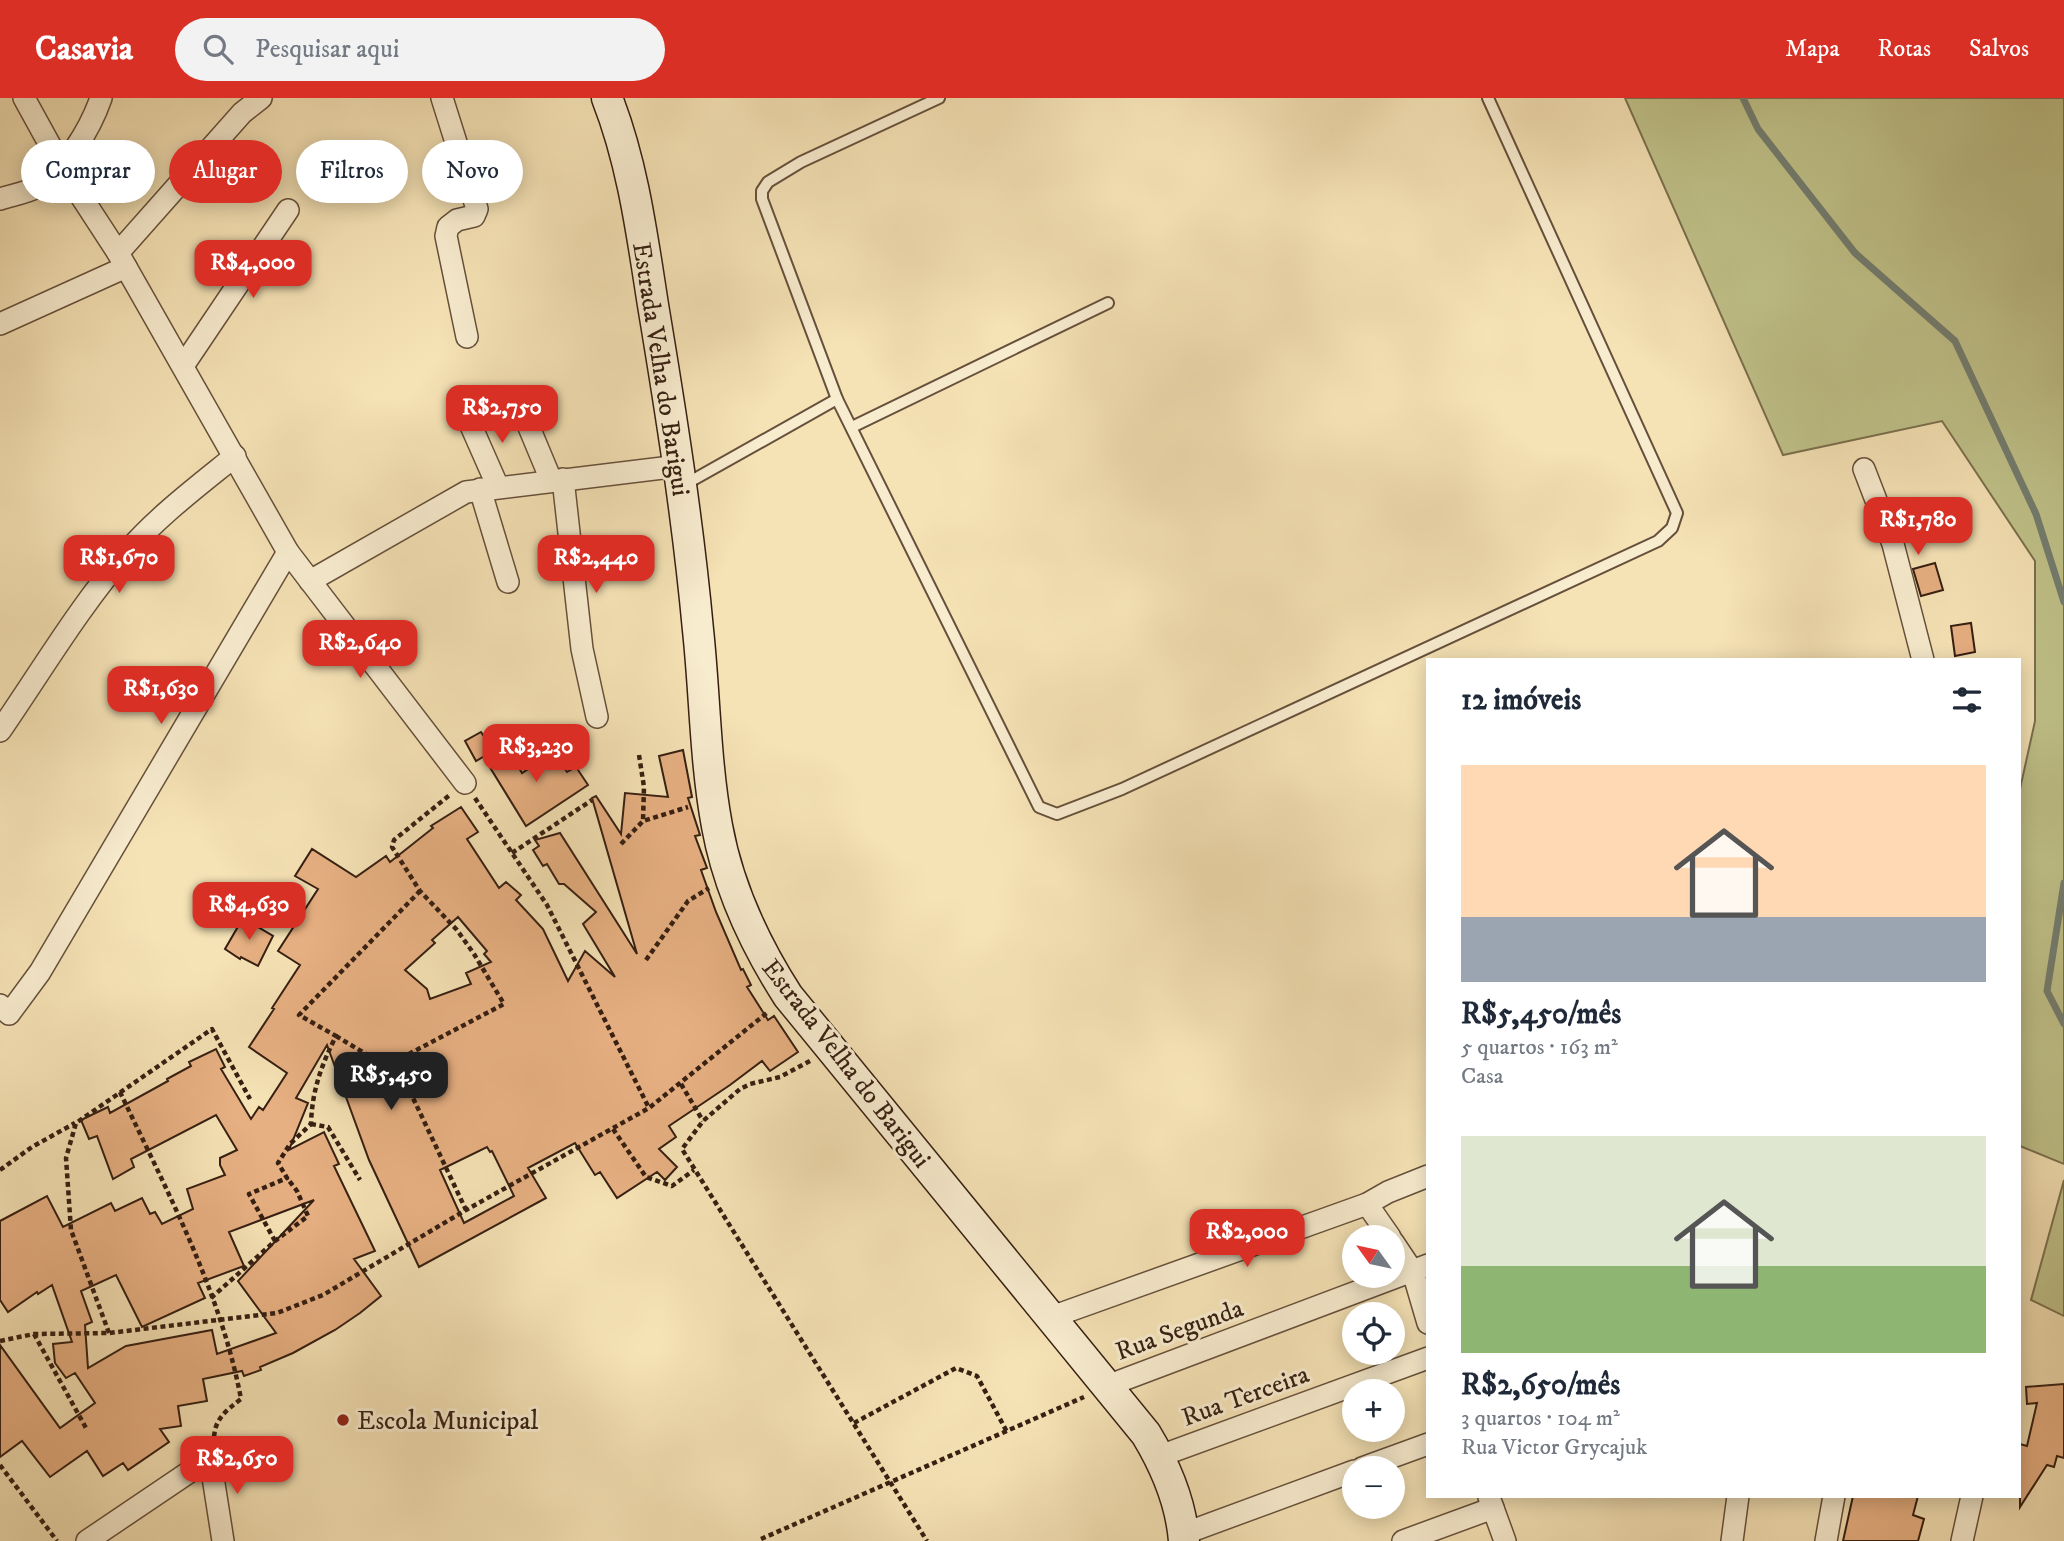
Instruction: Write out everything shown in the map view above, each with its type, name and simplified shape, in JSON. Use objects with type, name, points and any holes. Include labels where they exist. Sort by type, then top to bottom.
[{"type":"street","points":[[24,98],[47,140]]},
{"type":"street","points":[[79,140],[95,116],[101,98]]},
{"type":"street","points":[[0,324],[122,260],[242,113],[261,98]]},
{"type":"street","points":[[442,98],[477,209],[474,216],[457,220],[448,227],[446,236],[467,337]]},
{"type":"street","name":"Estrada Velha do Barigui","points":[[607,98],[624,148],[639,218],[680,476],[717,825],[730,878],[751,932],[788,996],[1049,1318],[1129,1410],[1160,1456],[1175,1495],[1184,1537]]},
{"type":"street","points":[[0,199],[21,192]]},
{"type":"street","points":[[85,203],[122,260],[288,552],[465,783]]},
{"type":"street","points":[[183,366],[288,210]]},
{"type":"street","points":[[468,419],[489,488],[508,582]]},
{"type":"street","points":[[526,420],[557,480],[582,649],[597,717]]},
{"type":"street","points":[[0,731],[100,585],[128,550],[172,508],[234,456]]},
{"type":"street","points":[[1864,469],[1893,544],[1922,658]]},
{"type":"street","points":[[310,581],[451,499],[489,488],[557,480],[680,476]]},
{"type":"street","points":[[3,1014],[40,971],[288,552]]},
{"type":"street","points":[[1049,1318],[1367,1203],[1426,1177]]},
{"type":"street","points":[[1367,1203],[1382,1225]]},
{"type":"street","points":[[1405,1254],[1421,1269],[1426,1308]]},
{"type":"street","name":"Rua Segunda","points":[[1107,1386],[1421,1269]]},
{"type":"street","name":"Rua Terceira","points":[[1160,1456],[1426,1359]]},
{"type":"street","points":[[1395,1456],[1426,1445]]},
{"type":"street","points":[[87,1541],[210,1458],[223,1541]]},
{"type":"street","points":[[1184,1537],[1342,1476]]},
{"type":"street","points":[[1732,1541],[1738,1498]]},
{"type":"street","points":[[1826,1541],[1835,1498]]},
{"type":"street","points":[[1962,1541],[1972,1498]]},
{"type":"street","points":[[1403,1541],[1490,1502],[1505,1541]]},
{"type":"lane","points":[[939,98],[917,103],[800,162],[768,182],[762,191],[762,199],[837,398],[1039,807],[1057,814],[1122,789],[1658,541],[1672,528],[1677,513],[1488,98]]},
{"type":"lane","points":[[852,428],[1108,303]]},
{"type":"lane","points":[[680,476],[837,398]]},
{"type":"path","points":[[639,755],[644,787],[643,821]]},
{"type":"path","points":[[386,1066],[504,1004],[474,954],[457,930],[420,891],[393,847],[394,840],[465,783],[547,905],[649,1108]]},
{"type":"path","points":[[512,853],[592,800]]},
{"type":"path","points":[[621,844],[643,821],[676,809],[713,801]]},
{"type":"path","points":[[646,960],[688,901],[730,878]]},
{"type":"path","points":[[420,891],[299,1015],[386,1066],[405,1081],[466,1210]]},
{"type":"path","points":[[0,1341],[34,1334],[109,1333],[277,1313],[323,1295],[466,1210],[649,1108],[788,996]]},
{"type":"path","points":[[0,1170],[32,1147],[76,1123],[212,1029],[250,1099]]},
{"type":"path","points":[[211,1298],[275,1241],[308,1216],[297,1191],[278,1163],[290,1144],[311,1124],[320,1068],[336,1037]]},
{"type":"path","points":[[830,1049],[792,1072],[740,1089],[704,1121],[682,1149],[927,1541]]},
{"type":"path","points":[[681,1084],[704,1121]]},
{"type":"path","points":[[120,1092],[180,1219],[233,1360],[241,1399],[221,1415],[215,1426],[210,1458]]},
{"type":"path","points":[[76,1123],[66,1158],[71,1230],[109,1333]]},
{"type":"path","points":[[311,1124],[328,1127],[360,1180]]},
{"type":"path","points":[[613,1129],[646,1177],[672,1186],[694,1170]]},
{"type":"path","points":[[275,1241],[249,1194],[287,1178]]},
{"type":"path","points":[[34,1334],[86,1428]]},
{"type":"path","points":[[854,1423],[956,1368],[977,1376],[1007,1432]]},
{"type":"path","points":[[761,1539],[1107,1386]]},
{"type":"path","points":[[0,1465],[57,1541]]},
{"type":"green space","points":[[1625,98],[2064,98],[2064,1164],[2021,1146],[2021,784],[2035,721],[2035,561],[1942,421],[1783,455]]},
{"type":"green space","points":[[2064,1180],[2064,1316],[2031,1300]]},
{"type":"building","points":[[1935,563],[1943,590],[1921,596],[1913,569]]},
{"type":"building","points":[[1971,623],[1975,652],[1955,656],[1951,626]]},
{"type":"building","points":[[481,732],[493,751],[476,761],[465,741]]},
{"type":"building","points":[[507,748],[522,773],[554,752],[567,772],[576,767],[588,785],[526,826],[486,761]]},
{"type":"building","points":[[683,750],[692,797],[688,798],[700,835],[695,836],[707,868],[701,870],[716,912],[741,970],[743,969],[751,985],[747,987],[768,1020],[774,1016],[798,1052],[770,1071],[762,1061],[669,1126],[676,1137],[659,1149],[677,1167],[665,1180],[657,1172],[617,1198],[600,1172],[595,1175],[575,1143],[528,1168],[546,1198],[419,1267],[369,1160],[327,1045],[296,1098],[308,1103],[289,1150],[324,1132],[339,1164],[334,1166],[375,1251],[354,1259],[381,1296],[335,1330],[260,1367],[261,1370],[244,1376],[242,1371],[203,1379],[207,1401],[178,1406],[181,1426],[160,1429],[169,1442],[128,1470],[123,1463],[103,1476],[87,1451],[50,1477],[22,1441],[0,1457],[0,1345],[60,1428],[95,1403],[75,1373],[66,1378],[55,1363],[53,1344],[72,1342],[52,1285],[8,1312],[0,1300],[0,1221],[47,1196],[63,1227],[111,1203],[115,1211],[142,1198],[150,1214],[155,1212],[162,1224],[193,1209],[187,1189],[225,1175],[220,1158],[237,1150],[216,1115],[131,1159],[134,1167],[113,1179],[97,1136],[89,1139],[81,1120],[108,1107],[110,1113],[168,1081],[167,1079],[191,1066],[189,1062],[216,1049],[225,1067],[221,1069],[251,1119],[259,1107],[263,1110],[287,1073],[249,1047],[300,965],[278,951],[318,889],[295,876],[312,849],[356,877],[386,856],[390,862],[433,828],[431,826],[461,807],[478,832],[467,839],[499,888],[506,882],[521,895],[516,900],[543,929],[568,981],[585,951],[615,977],[583,924],[596,912],[564,884],[559,884],[547,864],[543,866],[533,850],[539,846],[535,840],[560,833],[637,954],[592,798],[596,796],[621,834],[625,793],[668,797],[659,756]],"holes":[[[458,917],[487,951],[484,954],[491,962],[466,973],[471,984],[430,999],[427,989],[405,970],[435,943],[432,940]],[[487,1147],[492,1151],[514,1196],[464,1223],[440,1170]],[[314,1200],[238,1281],[276,1333],[217,1354],[212,1330],[126,1346],[88,1368],[85,1325],[92,1322],[81,1291],[116,1275],[142,1327],[205,1298],[198,1283],[244,1266],[229,1232]]]},
{"type":"building","points":[[243,918],[273,936],[258,966],[225,949]]},
{"type":"building","points":[[2064,1384],[2064,1458],[2057,1456],[2054,1467],[2047,1465],[2020,1507],[2021,1444],[2027,1446],[2037,1403],[2027,1404],[2026,1387]]},
{"type":"building","points":[[1853,1498],[1917,1498],[1913,1515],[1924,1519],[1918,1541],[1843,1541]]},
{"type":"waterway","points":[[1743,98],[1758,129],[1855,253],[1955,341],[2036,514],[2064,602]]},
{"type":"waterway","points":[[2064,883],[2047,991],[2064,1024]]},
{"type":"place","name":"Escola Municipal","points":[[343,1420]]}]
